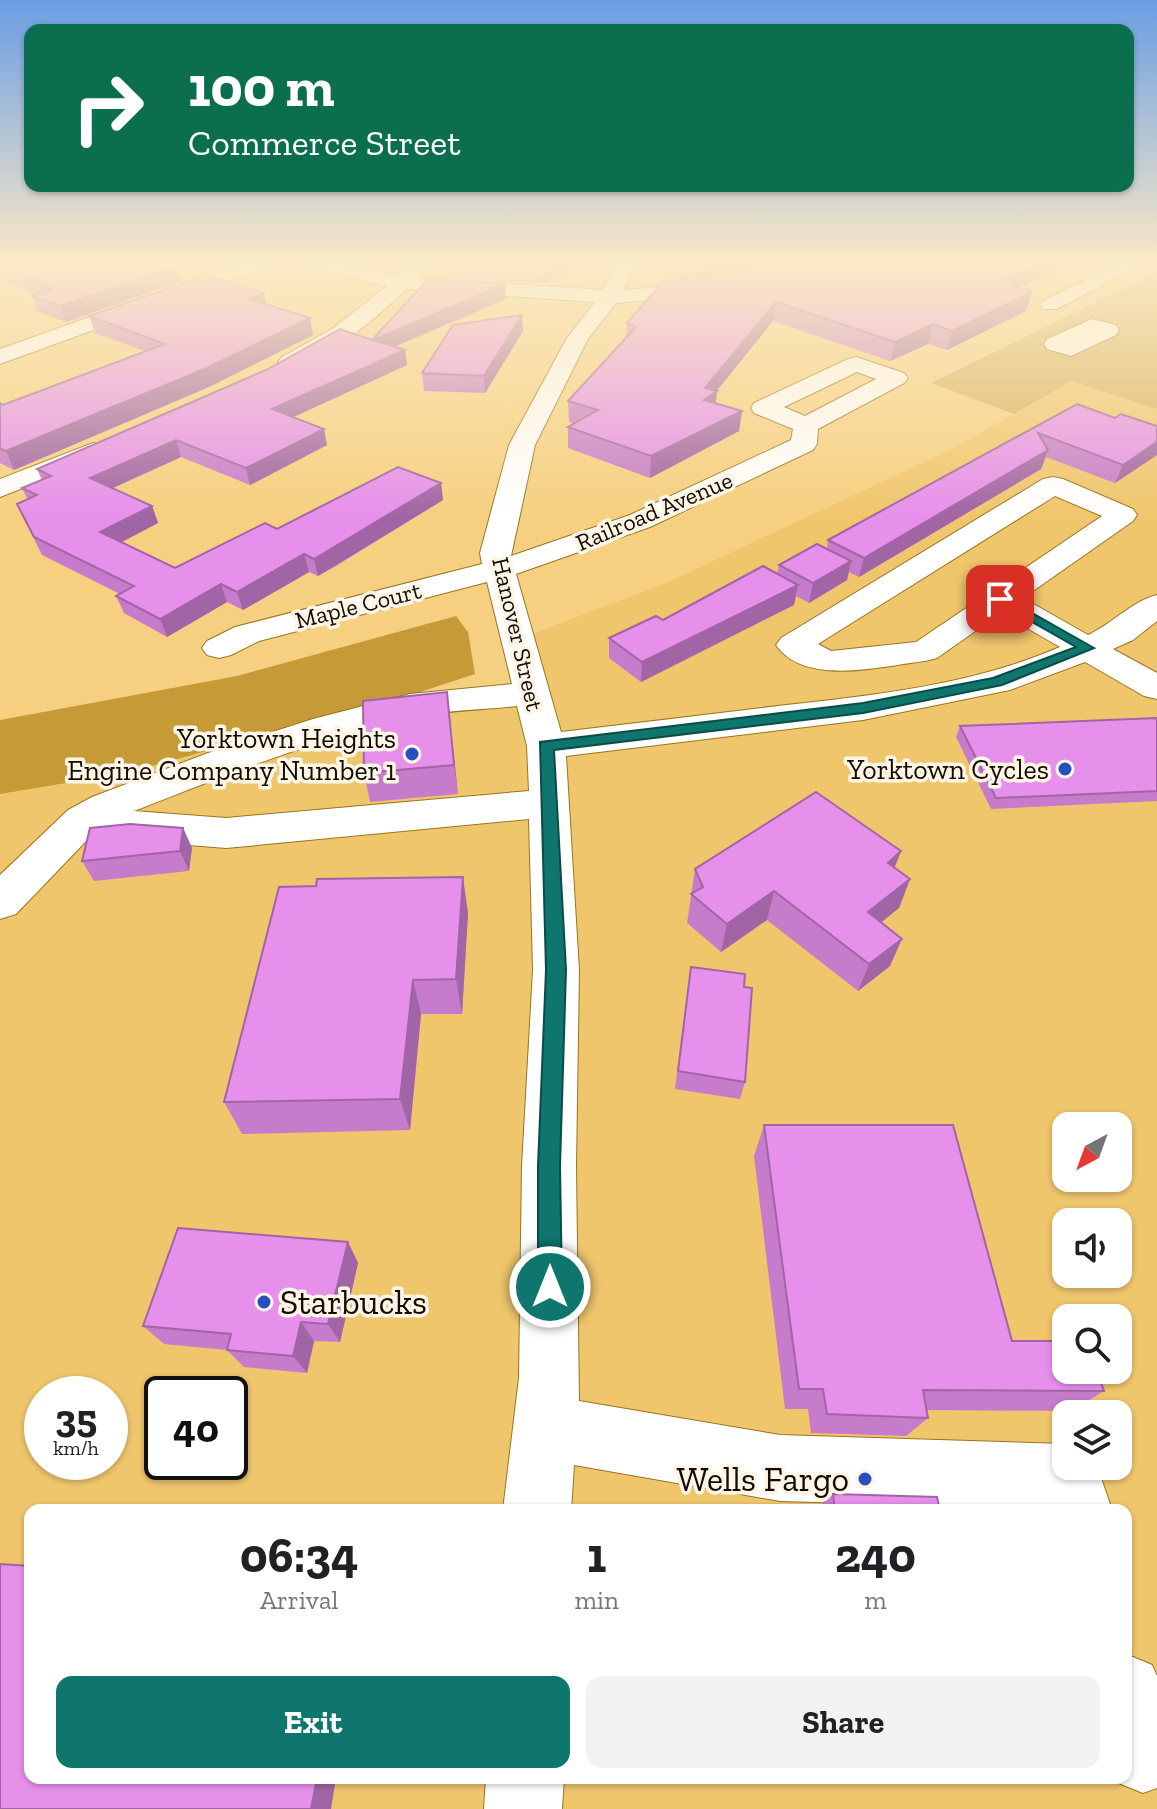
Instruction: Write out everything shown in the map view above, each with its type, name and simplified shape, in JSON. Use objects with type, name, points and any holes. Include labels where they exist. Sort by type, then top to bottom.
[{"type":"street","points":[[0,357],[24,348]]},
{"type":"street","points":[[271,370],[313,348]]},
{"type":"street","name":"Hanover Street","points":[[538,1504],[550,1378],[549,1166],[556,970],[549,803],[546,746],[495,553],[522,445],[573,348]]},
{"type":"street","name":"Railroad Avenue","points":[[500,569],[640,521],[805,434]]},
{"type":"street","points":[[0,489],[120,439]]},
{"type":"street","points":[[1053,485],[1123,515],[1000,599],[925,651],[826,662],[793,645],[1053,485]]},
{"type":"street","points":[[504,522],[525,536],[544,542],[578,544]]},
{"type":"street","name":"Maple Court","points":[[219,648],[247,634],[500,569]]},
{"type":"street","points":[[1000,599],[1157,688]]},
{"type":"street","points":[[546,746],[863,708],[997,682],[1121,633],[1157,605]]},
{"type":"street","points":[[0,902],[80,822],[106,807],[222,762],[326,728],[410,706],[530,693]]},
{"type":"street","points":[[80,822],[226,833],[549,803]]},
{"type":"street","points":[[547,1428],[780,1468],[1069,1477],[1076,1504]]},
{"type":"street","points":[[523,1809],[525,1784]]},
{"type":"shaded area","points":[[1001,348],[1157,348],[1157,409],[1072,381],[1014,414],[931,383]]},
{"type":"shaded area","points":[[1072,381],[1157,409],[1157,1809],[0,1809],[0,765],[527,681],[516,640],[666,583],[950,450]]},
{"type":"shaded area","points":[[456,616],[468,632],[475,674],[408,696],[126,773],[0,794],[0,720],[237,676]]},
{"type":"building","points":[[153,348],[247,348],[6,451],[0,449],[0,403],[3,405]]},
{"type":"building","points":[[305,348],[405,350],[272,409],[324,429],[246,468],[176,440],[90,478],[152,506],[100,532],[175,568],[265,523],[277,529],[398,467],[441,483],[314,559],[304,554],[237,592],[221,584],[160,619],[116,596],[134,586],[34,537],[17,504],[37,495],[22,488],[51,476],[37,469],[266,370]]},
{"type":"building","points":[[438,348],[501,348],[484,376],[422,373]]},
{"type":"building","points":[[616,348],[738,348],[705,388],[717,391],[704,400],[742,411],[651,456],[568,427],[598,410],[568,401]]},
{"type":"building","points":[[1077,404],[1115,418],[1121,414],[1157,426],[1157,442],[1123,465],[1038,433],[1048,450],[864,558],[828,540]]},
{"type":"building","points":[[817,544],[851,561],[813,583],[779,565]]},
{"type":"building","points":[[763,566],[798,585],[642,662],[609,638],[656,616],[663,620]]},
{"type":"building","points":[[447,692],[454,765],[364,773],[363,701]]},
{"type":"building","name":"Yorktown Cycles","points":[[1157,718],[1157,791],[996,798],[960,726]]},
{"type":"building","points":[[816,792],[901,851],[888,863],[910,879],[868,912],[902,939],[869,964],[774,891],[727,924],[691,894],[703,887],[695,869]]},
{"type":"building","points":[[130,824],[183,828],[180,851],[82,861],[90,828]]},
{"type":"building","points":[[463,877],[456,979],[413,980],[400,1099],[224,1102],[279,887],[316,886],[317,879]]},
{"type":"building","points":[[691,967],[745,974],[744,987],[752,988],[745,1082],[678,1071]]},
{"type":"building","points":[[764,1125],[953,1125],[1012,1341],[1052,1341],[1052,1384],[1102,1384],[1104,1391],[923,1390],[928,1418],[827,1414],[823,1389],[799,1389]]},
{"type":"building","name":"Starbucks","points":[[178,1228],[348,1242],[328,1324],[301,1322],[293,1356],[227,1350],[231,1334],[143,1326]]},
{"type":"building","points":[[833,1494],[937,1497],[939,1504],[834,1504]]},
{"type":"building","points":[[0,1564],[24,1566],[24,1784],[316,1784],[311,1809],[0,1809]]},
{"type":"place","name":"Yorktown Heights Engine Company Number 1","points":[[412,754]]},
{"type":"place","name":"Yorktown Cycles","points":[[1065,769]]},
{"type":"place","name":"Starbucks","points":[[264,1302]]},
{"type":"place","name":"Wells Fargo","points":[[865,1479]]},
{"type":"route","points":[[550,1287],[549,1166],[556,970],[546,746],[863,708],[997,682],[1087,648],[1000,599]]}]
